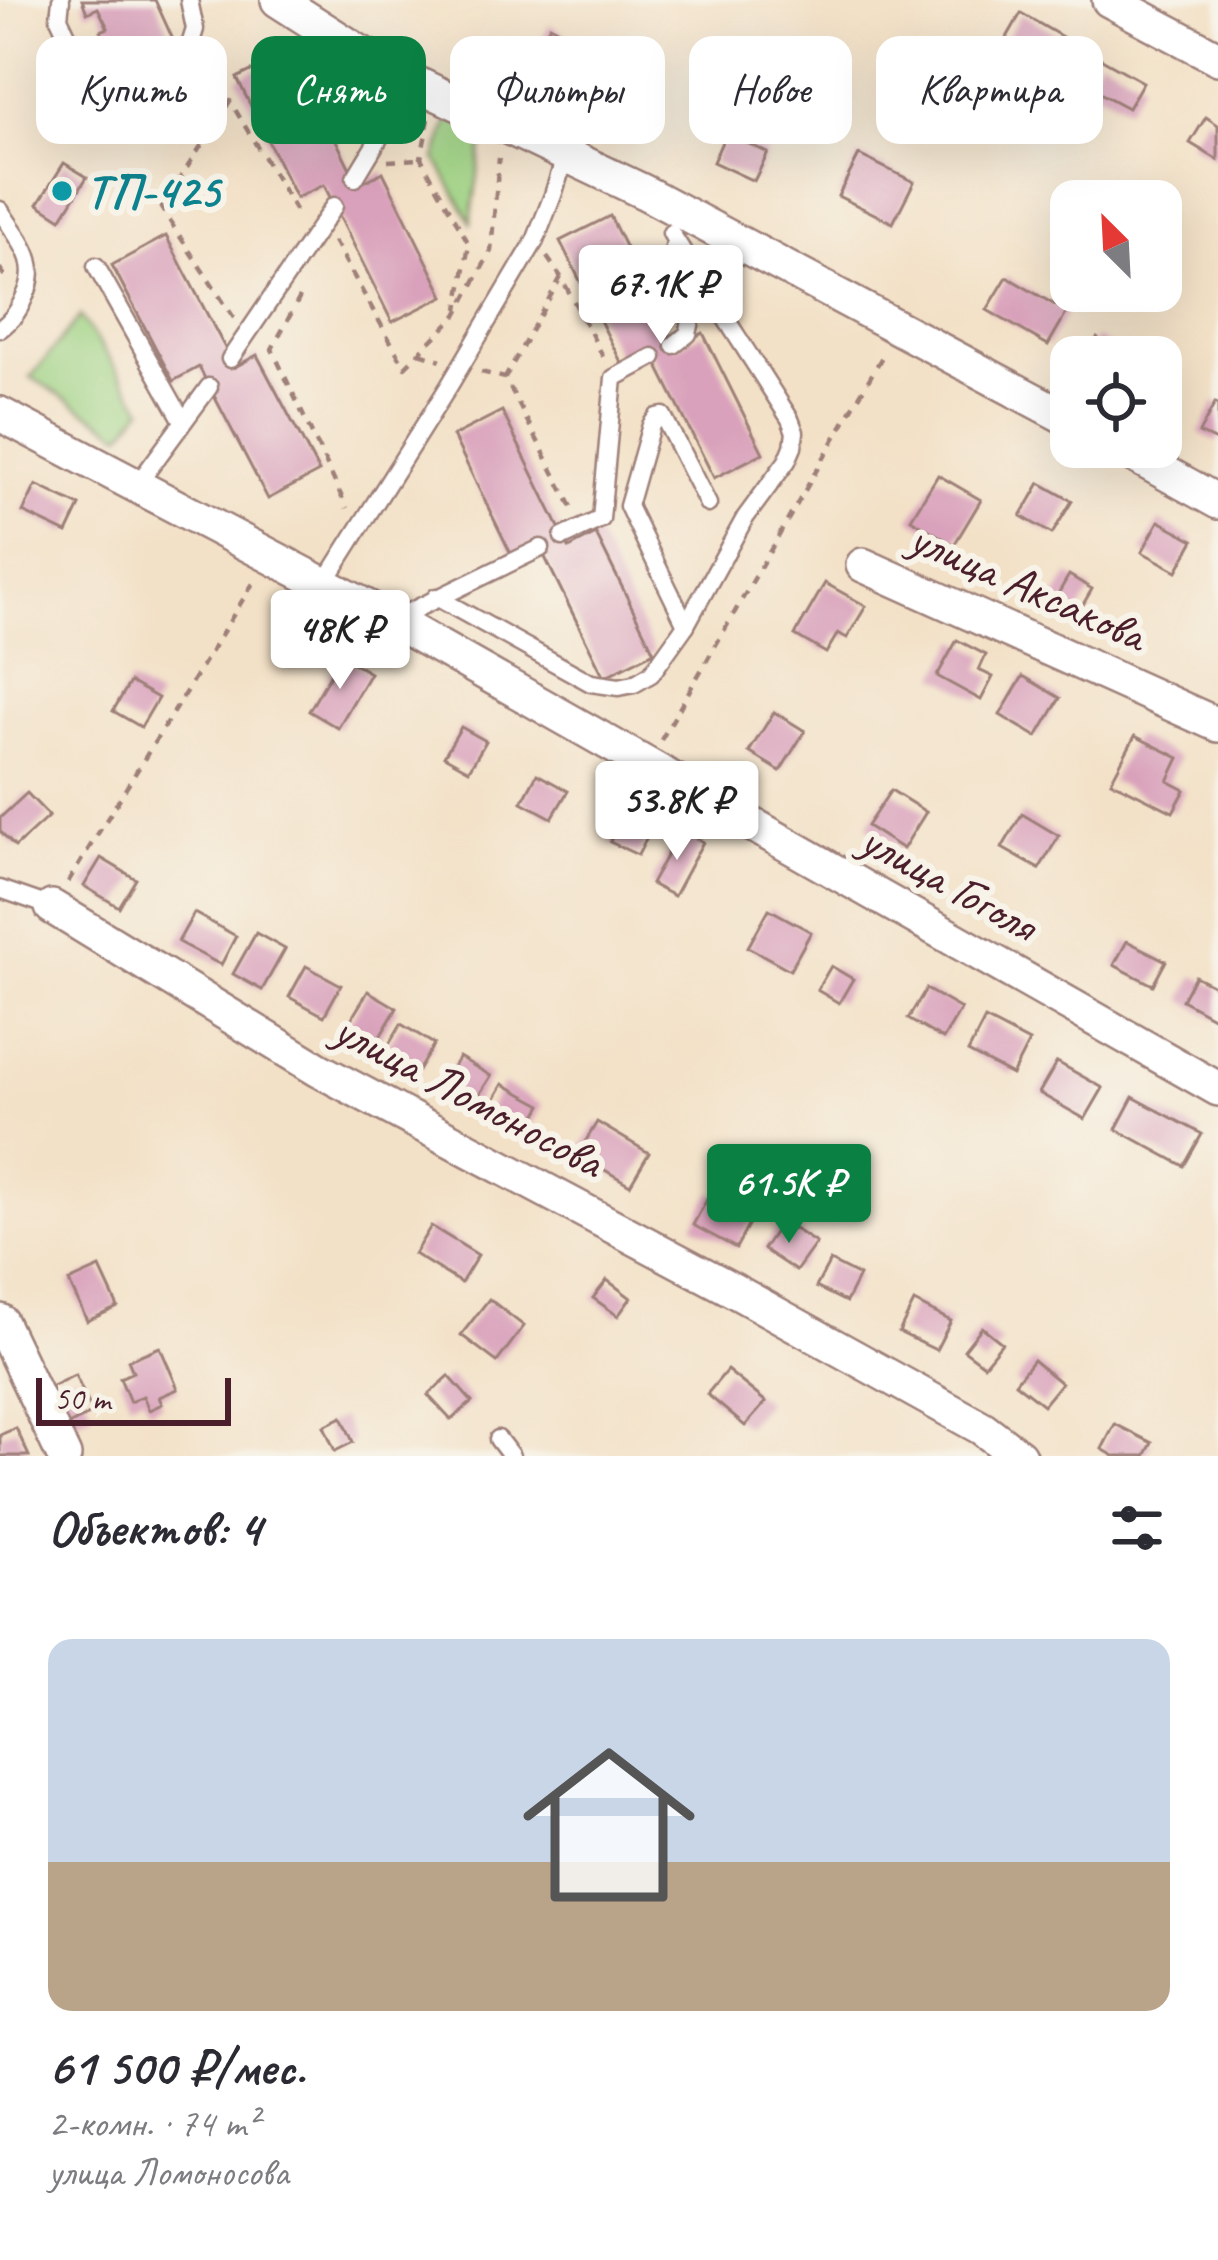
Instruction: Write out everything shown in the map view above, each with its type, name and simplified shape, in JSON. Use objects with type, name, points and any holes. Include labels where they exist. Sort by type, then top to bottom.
[{"type":"street","points":[[278,0],[334,36]]},
{"type":"street","points":[[1109,0],[1218,58]]},
{"type":"street","points":[[546,144],[1050,409]]},
{"type":"street","name":"улица Гоголя","points":[[0,414],[392,620],[1218,1089]]},
{"type":"street","points":[[1157,468],[1218,502]]},
{"type":"street","name":"улица Аксакова","points":[[863,565],[1218,725]]},
{"type":"street","name":"улица Ломоносова","points":[[52,907],[319,1070],[775,1313],[982,1428],[1018,1456]]},
{"type":"street","points":[[0,1322],[15,1393],[64,1456]]},
{"type":"lane","points":[[61,0],[59,18],[101,107],[123,116],[136,110],[184,64],[195,28],[189,0]]},
{"type":"lane","points":[[355,178],[381,144]]},
{"type":"lane","points":[[324,584],[535,241],[566,154]]},
{"type":"lane","points":[[436,597],[591,683],[634,685],[651,674],[686,625],[745,518],[787,461],[795,433],[777,397],[644,192]]},
{"type":"lane","points":[[230,359],[334,206]]},
{"type":"lane","points":[[0,210],[29,256],[33,271],[14,318],[0,329]]},
{"type":"lane","points":[[670,232],[691,321],[688,334],[674,345]]},
{"type":"lane","points":[[96,266],[183,421]]},
{"type":"lane","points":[[601,519],[614,378],[653,357]]},
{"type":"lane","points":[[137,485],[209,387]]},
{"type":"lane","points":[[686,625],[628,506],[651,425],[659,416],[708,504]]},
{"type":"lane","points":[[563,537],[628,506]]},
{"type":"lane","points":[[392,620],[541,548]]},
{"type":"lane","name":"улица Ломоносова","points":[[0,889],[52,907]]},
{"type":"lane","points":[[498,1438],[511,1456]]},
{"type":"path","points":[[237,321],[161,208],[230,101],[304,225]]},
{"type":"path","points":[[422,144],[421,158],[470,244],[457,315]]},
{"type":"path","points":[[332,237],[405,367],[457,315],[490,250],[501,144]]},
{"type":"path","points":[[583,528],[505,378],[561,277],[614,378]]},
{"type":"path","points":[[302,293],[272,349],[357,530]]},
{"type":"path","points":[[646,766],[899,326]]},
{"type":"path","points":[[52,907],[271,555]]},
{"type":"green space","points":[[449,119],[450,144],[482,144],[471,222],[436,159]]},
{"type":"green space","points":[[80,316],[143,408],[122,434],[31,377]]},
{"type":"building","points":[[82,0],[155,0],[171,36],[103,36],[101,31],[108,28],[98,8],[87,13]]},
{"type":"building","points":[[1021,13],[1061,36],[1008,36]]},
{"type":"building","points":[[550,25],[568,36],[543,36]]},
{"type":"building","points":[[1103,60],[1143,82],[1128,108],[1103,95]]},
{"type":"building","points":[[251,71],[251,106],[237,78]]},
{"type":"building","points":[[1206,117],[1218,125],[1218,160],[1190,143]]},
{"type":"building","points":[[269,144],[338,144],[358,185],[383,172],[444,296],[392,322],[324,185],[296,198]]},
{"type":"building","points":[[721,144],[749,144],[768,153],[754,181],[713,162]]},
{"type":"building","points":[[859,155],[914,182],[893,223],[838,196]]},
{"type":"building","name":"ТП-425","points":[[64,163],[87,177],[61,219],[38,204]]},
{"type":"building","points":[[610,216],[675,347],[703,333],[763,453],[714,478],[650,350],[622,364],[560,241]]},
{"type":"building","points":[[166,236],[235,367],[257,355],[319,472],[268,499],[199,367],[173,381],[112,265]]},
{"type":"building","points":[[1007,277],[1050,302],[1050,312],[1067,312],[1048,345],[987,310]]},
{"type":"building","points":[[1218,404],[1218,442],[1199,433]]},
{"type":"building","points":[[502,411],[569,548],[596,534],[654,652],[604,677],[538,543],[512,556],[453,436]]},
{"type":"building","points":[[938,475],[981,500],[954,545],[911,519]]},
{"type":"building","points":[[1040,483],[1072,501],[1052,534],[1021,516]]},
{"type":"building","points":[[36,485],[80,506],[67,533],[23,512]]},
{"type":"building","points":[[1159,521],[1194,540],[1177,571],[1142,552]]},
{"type":"building","points":[[1069,575],[1092,589],[1078,613],[1055,599]]},
{"type":"building","points":[[825,583],[866,606],[847,638],[838,633],[826,653],[795,635]]},
{"type":"building","points":[[957,640],[986,655],[979,670],[993,677],[981,700],[937,676]]},
{"type":"building","points":[[341,656],[370,673],[338,728],[309,711]]},
{"type":"building","points":[[1023,676],[1060,698],[1037,737],[1000,715]]},
{"type":"building","points":[[130,682],[158,698],[141,727],[113,711]]},
{"type":"building","points":[[774,712],[805,731],[780,771],[749,752]]},
{"type":"building","points":[[461,727],[486,741],[469,770],[444,756]]},
{"type":"building","points":[[1135,736],[1179,758],[1168,781],[1185,790],[1173,812],[1111,781]]},
{"type":"building","points":[[537,774],[568,791],[552,818],[522,802]]},
{"type":"building","points":[[891,790],[926,812],[903,849],[867,826]]},
{"type":"building","points":[[27,793],[49,816],[15,847],[0,831],[0,818]]},
{"type":"building","points":[[1022,814],[1059,836],[1039,869],[1002,848]]},
{"type":"building","points":[[621,817],[650,831],[638,855],[610,842]]},
{"type":"building","points":[[680,830],[703,842],[674,896],[651,884]]},
{"type":"building","points":[[101,858],[136,879],[119,907],[84,886]]},
{"type":"building","points":[[769,909],[811,932],[790,970],[748,947]]},
{"type":"building","points":[[194,913],[236,936],[221,965],[178,942]]},
{"type":"building","points":[[256,933],[285,949],[262,990],[233,974]]},
{"type":"building","points":[[1127,941],[1166,961],[1153,985],[1114,965]]},
{"type":"building","points":[[306,966],[341,985],[324,1016],[289,997]]},
{"type":"building","points":[[831,966],[853,979],[839,1003],[817,990]]},
{"type":"building","points":[[1195,976],[1218,988],[1218,1020],[1182,1000]]},
{"type":"building","points":[[926,989],[961,1009],[943,1039],[908,1019]]},
{"type":"building","points":[[368,991],[397,1008],[375,1045],[346,1028]]},
{"type":"building","points":[[985,1019],[1029,1042],[1012,1075],[968,1052]]},
{"type":"building","points":[[401,1024],[434,1044],[418,1071],[385,1051]]},
{"type":"building","points":[[459,1057],[491,1076],[473,1104],[442,1085]]},
{"type":"building","points":[[1057,1062],[1103,1088],[1085,1119],[1039,1093]]},
{"type":"building","points":[[503,1084],[542,1105],[528,1130],[489,1108]]},
{"type":"building","points":[[1133,1097],[1202,1134],[1184,1166],[1116,1129]]},
{"type":"building","points":[[597,1122],[649,1153],[630,1185],[578,1154]]},
{"type":"building","points":[[711,1192],[754,1215],[736,1248],[693,1225]]},
{"type":"building","points":[[782,1221],[816,1243],[796,1271],[763,1249]]},
{"type":"building","points":[[431,1226],[478,1255],[461,1283],[414,1254]]},
{"type":"building","points":[[830,1261],[859,1276],[846,1302],[816,1287]]},
{"type":"building","points":[[100,1268],[118,1307],[87,1321],[69,1282]]},
{"type":"building","points":[[607,1280],[631,1298],[618,1316],[593,1298]]},
{"type":"building","points":[[489,1299],[524,1326],[497,1362],[461,1335]]},
{"type":"building","points":[[914,1302],[951,1321],[936,1350],[899,1332]]},
{"type":"building","points":[[982,1327],[1002,1343],[984,1365],[964,1350]]},
{"type":"building","points":[[160,1347],[178,1389],[159,1397],[162,1404],[149,1410],[143,1396],[130,1402],[120,1378],[133,1372],[128,1360]]},
{"type":"building","points":[[1033,1360],[1061,1383],[1043,1405],[1015,1383]]},
{"type":"building","points":[[727,1370],[766,1402],[745,1426],[707,1394]]},
{"type":"building","points":[[75,1375],[93,1413],[64,1427],[46,1389]]},
{"type":"building","points":[[449,1376],[472,1402],[451,1420],[428,1395]]},
{"type":"building","points":[[342,1417],[353,1442],[335,1451],[324,1426]]},
{"type":"building","points":[[1115,1424],[1152,1443],[1145,1456],[1114,1456],[1102,1449]]},
{"type":"building","points":[[16,1428],[29,1456],[0,1456],[0,1435]]},
{"type":"place","name":"ТП-425","points":[[62,191]]}]
